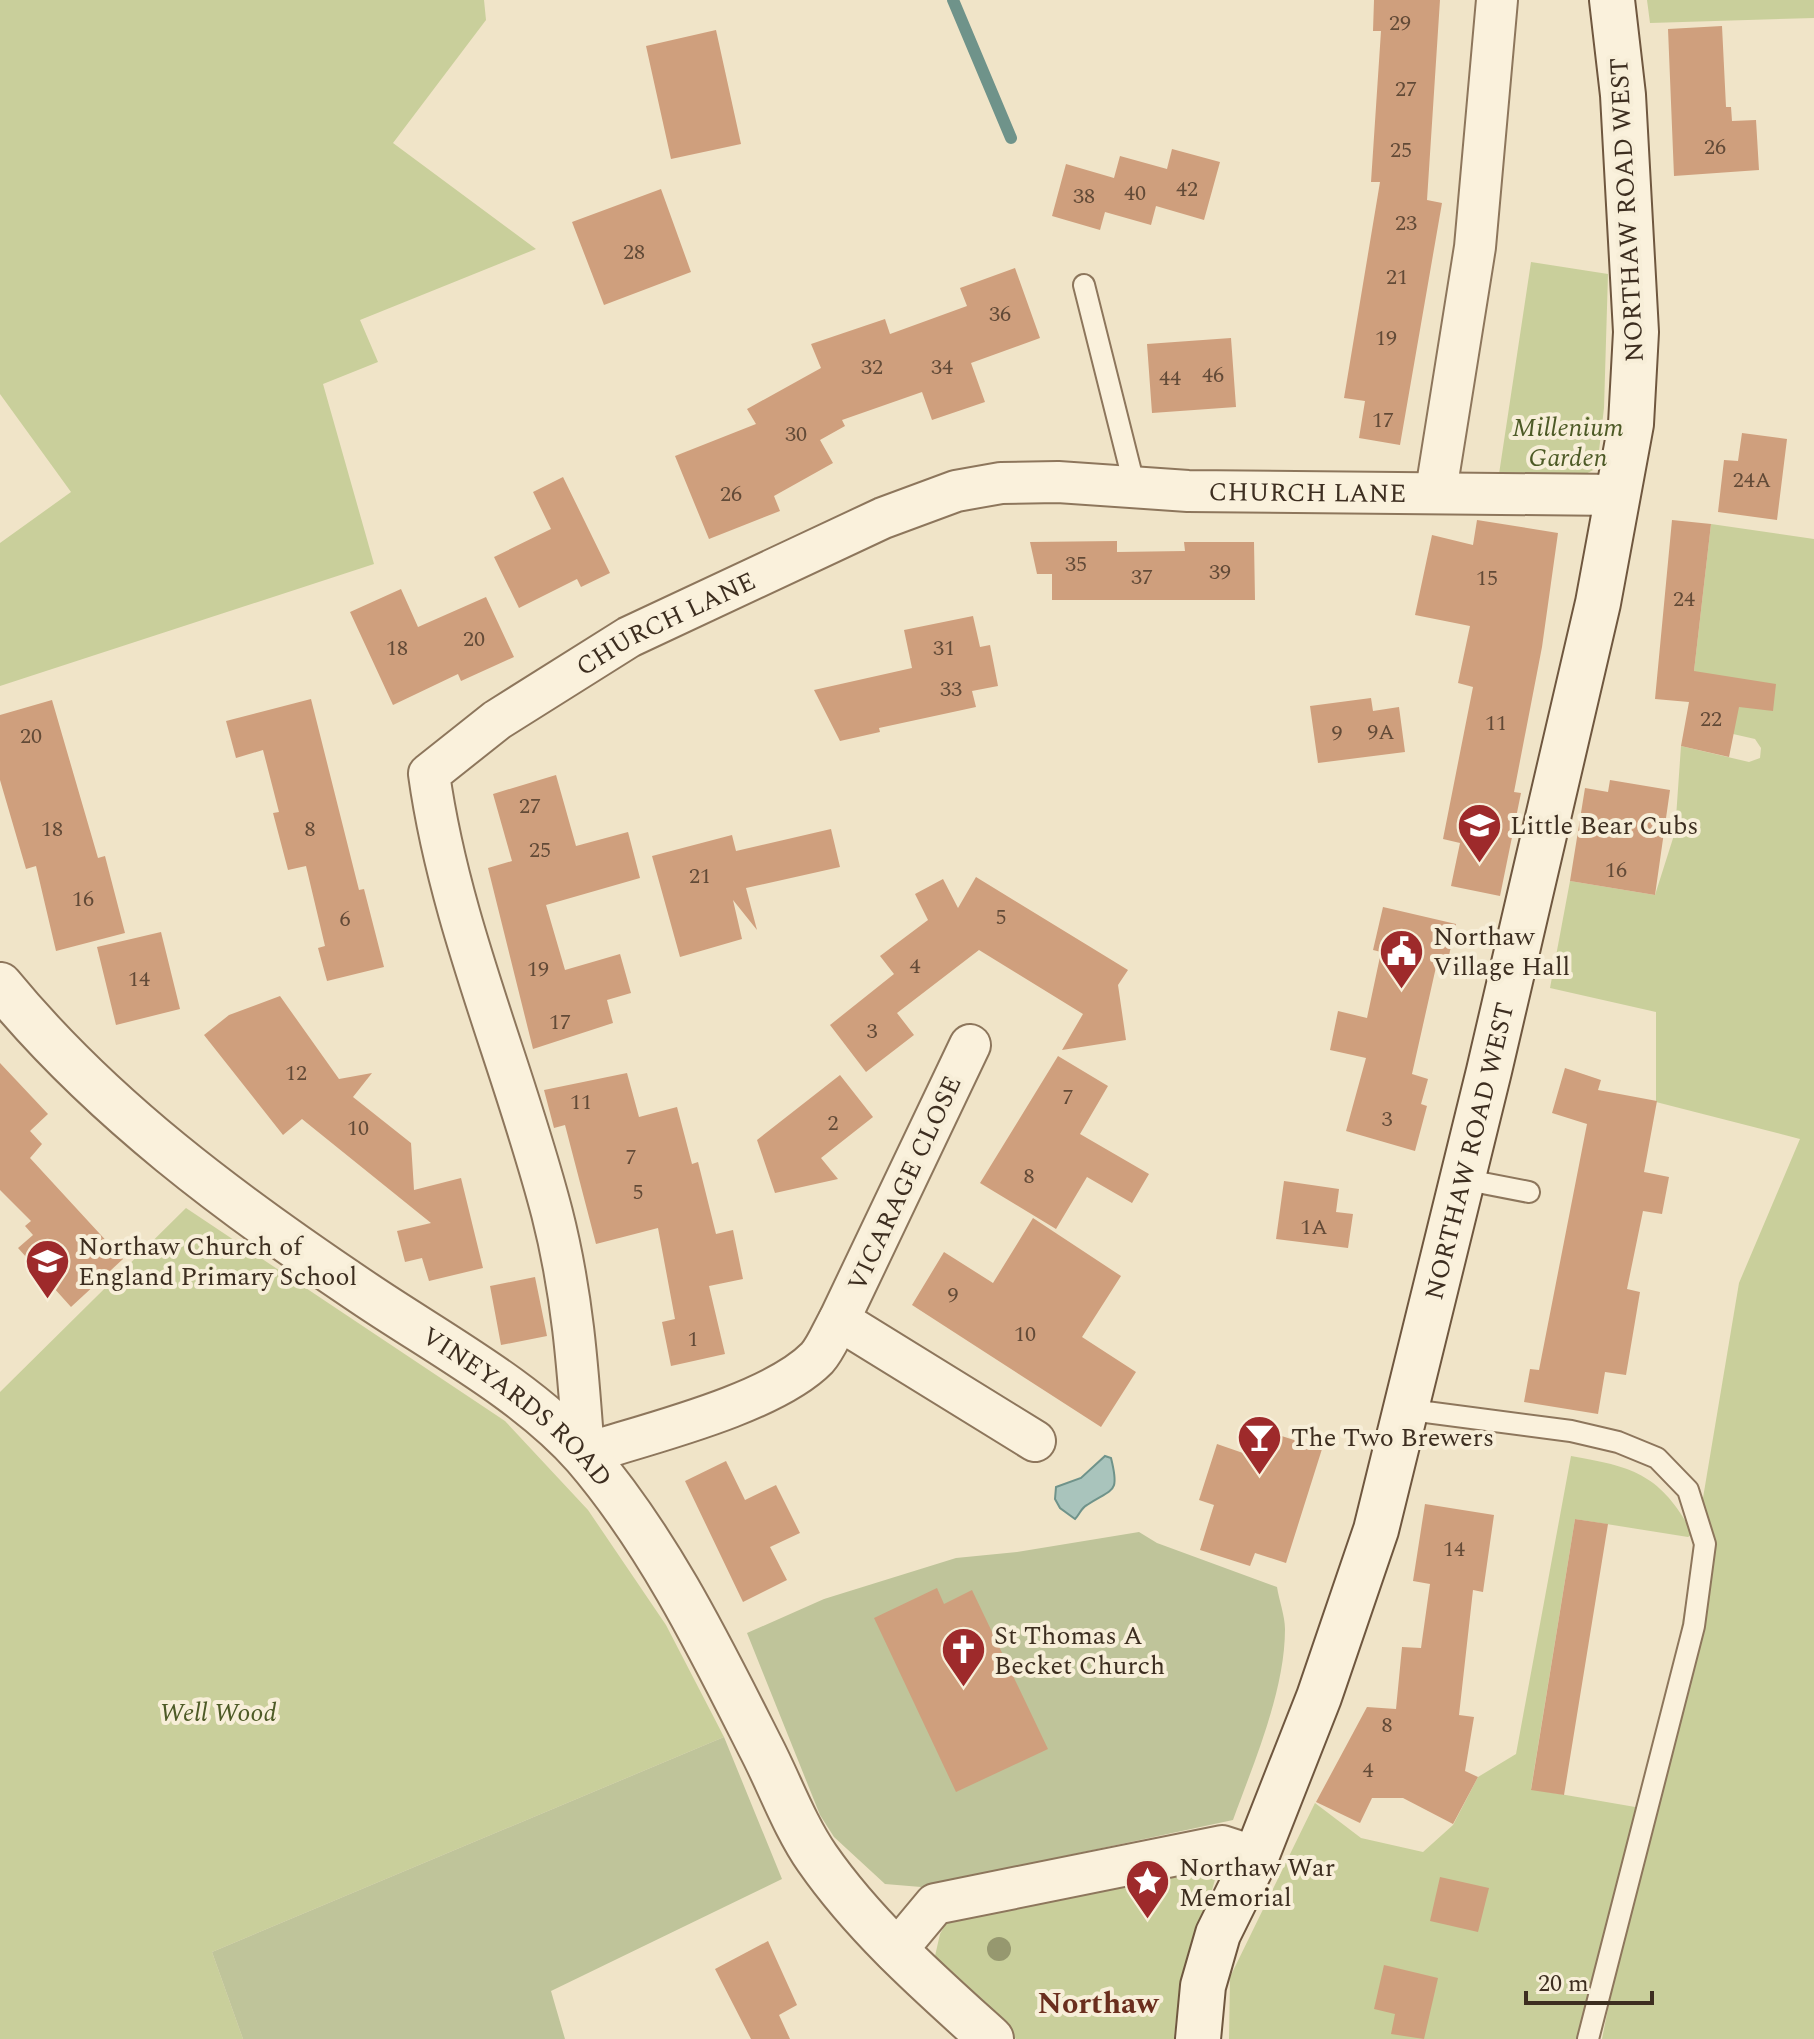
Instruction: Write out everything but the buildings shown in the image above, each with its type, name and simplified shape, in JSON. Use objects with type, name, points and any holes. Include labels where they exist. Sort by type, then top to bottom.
[{"type":"main road","name":"NORTHAW ROAD WEST","points":[[1198,2039],[1203,1986],[1218,1934],[1256,1857],[1319,1697],[1376,1530],[1598,603],[1631,424],[1636,332],[1623,95],[1612,0]]},
{"type":"main road","name":"VINEYARDS ROAD","points":[[0,985],[64,1056],[155,1141],[350,1284],[521,1399],[584,1454],[634,1523],[707,1642],[816,1857],[895,1952],[991,2039]]},
{"type":"street","points":[[1436,491],[1475,247],[1497,0]]},
{"type":"street","name":"CHURCH LANE","points":[[584,1454],[574,1315],[552,1213],[439,843],[429,774],[497,720],[629,637],[883,518],[956,491],[1001,483],[1058,482],[1135,488],[1619,495]]},
{"type":"street","name":"VICARAGE CLOSE","points":[[584,1454],[781,1386],[818,1357],[839,1320],[970,1045]]},
{"type":"street","name":"VICARAGE CLOSE","points":[[839,1320],[1035,1441]]},
{"type":"street","points":[[895,1952],[935,1904],[1222,1846],[1256,1857]]},
{"type":"lane","points":[[1084,285],[1135,488]]},
{"type":"lane","points":[[1462,1179],[1529,1192]]},
{"type":"lane","points":[[1403,1409],[1571,1431],[1618,1442],[1657,1458],[1688,1490],[1705,1544],[1694,1626],[1588,2039]]},
{"type":"green space","points":[[0,0],[484,0],[486,20],[393,143],[536,249],[360,320],[378,362],[323,384],[374,564],[0,686],[0,543],[71,492],[0,394]]},
{"type":"green space","points":[[1647,0],[1814,0],[1814,18],[1650,23]]},
{"type":"green space","name":"Millenium Garden","points":[[1531,262],[1608,274],[1604,408],[1597,468],[1580,477],[1499,474]]},
{"type":"green space","points":[[1711,524],[1814,539],[1814,2039],[1602,2039],[1669,1701],[1739,1283],[1800,1139],[1656,1102],[1656,1012],[1550,988],[1570,881],[1655,895],[1675,832],[1681,746],[1749,762],[1760,758],[1761,748],[1755,739],[1733,734],[1694,671]]},
{"type":"green space","name":"Well Wood","points":[[186,1208],[505,1421],[588,1510],[666,1625],[724,1737],[212,1952],[243,2039],[0,2039],[0,1392]]},
{"type":"green space","points":[[1571,1456],[1613,1465],[1644,1477],[1669,1498],[1693,1534],[1688,1537],[1575,1519],[1531,1789],[1641,1808],[1584,2039],[1229,2039],[1230,1977],[1315,1803],[1361,1838],[1423,1852],[1453,1825],[1478,1777],[1516,1754]]},
{"type":"green space","points":[[1139,1532],[1157,1543],[1277,1587],[1285,1629],[1280,1677],[1267,1726],[1233,1820],[921,1887],[885,1884],[834,1837],[820,1815],[747,1633],[824,1599],[956,1558],[1017,1552]]},
{"type":"green space","points":[[724,1737],[782,1879],[551,1991],[565,2039],[243,2039],[212,1952]]},
{"type":"green space","points":[[1208,1864],[1216,1876],[1176,2018],[1174,2039],[1016,2039],[935,1956],[940,1934],[948,1920]]},
{"type":"water","points":[[1105,1456],[1111,1458],[1114,1470],[1112,1489],[1085,1506],[1075,1519],[1060,1508],[1055,1499],[1056,1487],[1081,1478]]},
{"type":"waterway","points":[[953,0],[1011,138]]},
{"type":"place","name":"Little Bear Cubs","points":[[1479,864]]},
{"type":"place","name":"Northaw Village Hall","points":[[1402,990]]},
{"type":"place","name":"Northaw Church of England Primary School","points":[[47,1300]]},
{"type":"place","name":"The Two Brewers","points":[[1260,1476]]},
{"type":"place","name":"St Thomas A Becket Church","points":[[963,1689]]},
{"type":"place","name":"Northaw War Memorial","points":[[1148,1921]]},
{"type":"district","name":"Northaw","points":[[1098,2003]]}]
